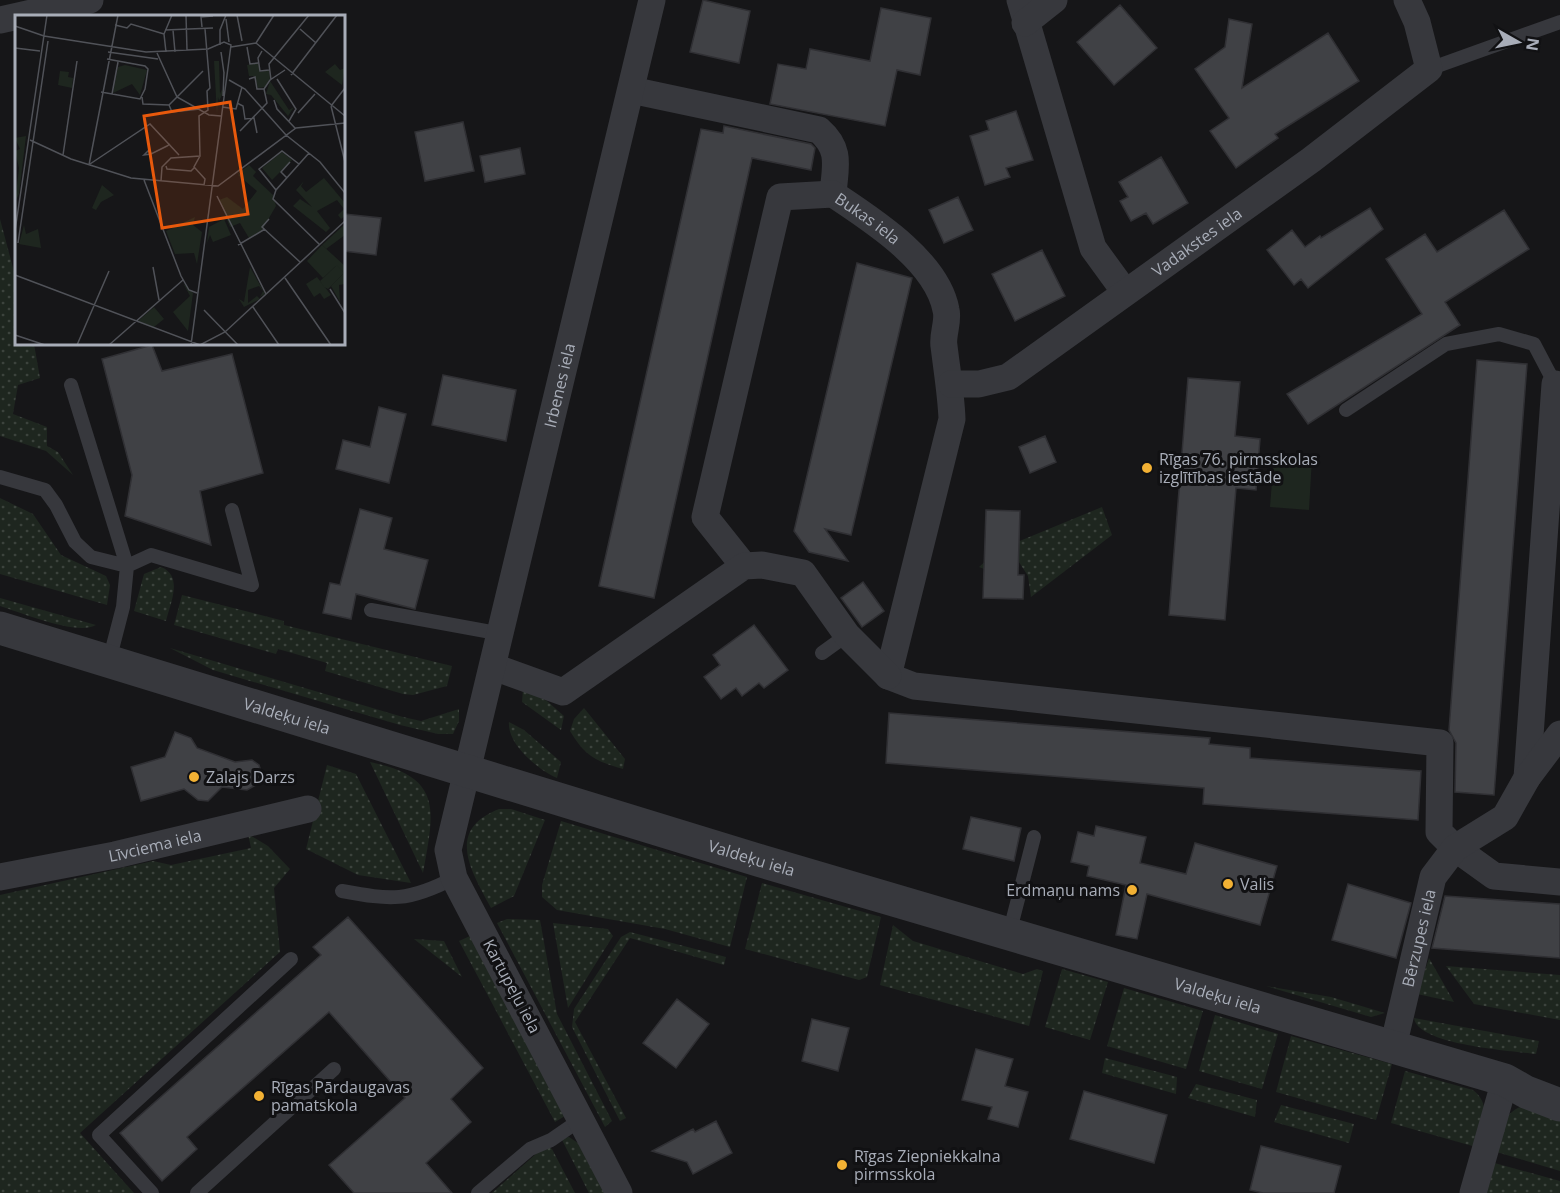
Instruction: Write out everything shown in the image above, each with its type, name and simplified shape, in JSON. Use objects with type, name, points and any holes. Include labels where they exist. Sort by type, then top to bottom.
[{"type":"street","points":[[22,15],[90,0]]},
{"type":"street","name":"Irbenes iela","points":[[467,771],[502,634],[652,0]]},
{"type":"street","points":[[1054,0],[1023,11],[1093,248],[1125,292]]},
{"type":"street","points":[[1407,0],[1418,22],[1430,69]]},
{"type":"street","points":[[0,20],[15,17]]},
{"type":"street","name":"Vadakstes iela","points":[[951,384],[979,384],[1008,377],[1311,160],[1430,69]]},
{"type":"street","name":"Bukas iela","points":[[631,90],[819,130],[831,141],[836,155],[833,194],[886,230],[932,276],[946,310],[943,344],[951,384],[952,419],[888,676]]},
{"type":"street","points":[[744,566],[705,517],[780,197],[833,194]]},
{"type":"street","points":[[1527,778],[1557,385]]},
{"type":"street","points":[[494,667],[563,692],[744,566],[762,565],[803,573],[847,635],[888,676],[914,686],[1440,743],[1439,832],[1455,848],[1494,876],[1560,882]]},
{"type":"street","name":"Valdeķu iela","points":[[0,628],[1008,934],[1505,1080],[1560,1087]]},
{"type":"street","name":"Bērzupes iela","points":[[1393,1047],[1433,877],[1455,848],[1505,817],[1527,778],[1560,734]]},
{"type":"street","name":"Kartupeļu iela","points":[[467,771],[448,850],[454,878],[619,1193]]},
{"type":"street","name":"Līvciema iela","points":[[0,877],[115,855],[308,809]]},
{"type":"street","points":[[1473,1193],[1505,1080]]},
{"type":"street","name":"Valdeķu iela","points":[[1505,1080],[1526,1092],[1560,1105]]},
{"type":"lane","points":[[1430,69],[1560,22]]},
{"type":"lane","points":[[1346,410],[1446,344],[1499,334],[1534,344],[1557,385]]},
{"type":"lane","points":[[71,385],[127,566],[123,607],[109,661]]},
{"type":"lane","points":[[0,477],[45,490],[56,505],[75,543],[91,557],[127,566],[151,555],[252,585],[232,510]]},
{"type":"lane","points":[[371,610],[502,634]]},
{"type":"lane","points":[[822,653],[847,635]]},
{"type":"lane","points":[[1008,934],[1034,837]]},
{"type":"lane","points":[[342,891],[385,899],[425,894],[454,878]]},
{"type":"lane","points":[[152,1193],[99,1135],[291,959]]},
{"type":"lane","points":[[197,1193],[334,1069]]},
{"type":"lane","points":[[478,1193],[530,1149],[551,1140],[580,1120]]},
{"type":"shaded area","points":[[0,219],[15,275],[15,345],[34,345],[40,378],[18,385],[13,414],[47,427],[47,446],[58,452],[73,475],[46,451],[0,436]]},
{"type":"shaded area","points":[[1274,455],[1312,458],[1309,510],[1270,507]]},
{"type":"shaded area","points":[[0,498],[33,514],[61,555],[106,576],[110,585],[107,605],[0,574]]},
{"type":"shaded area","points":[[1102,507],[1112,535],[1031,597],[1028,576],[1017,559],[992,572],[979,567],[998,550]]},
{"type":"shaded area","points":[[161,567],[168,571],[174,584],[166,621],[134,611],[144,574]]},
{"type":"shaded area","points":[[182,595],[284,621],[284,625],[452,666],[447,686],[413,695],[403,694],[325,671],[327,663],[278,649],[276,654],[174,625]]},
{"type":"shaded area","points":[[0,598],[96,625],[87,628],[63,626],[0,606]]},
{"type":"shaded area","points":[[170,648],[421,721],[459,709],[459,721],[453,734],[438,734],[400,725],[213,670]]},
{"type":"shaded area","points":[[523,689],[547,701],[564,716],[561,730],[522,702]]},
{"type":"shaded area","points":[[584,708],[625,759],[623,769],[605,763],[586,752],[570,731],[574,719]]},
{"type":"shaded area","points":[[509,722],[524,730],[561,762],[557,778],[533,763],[518,747],[513,739]]},
{"type":"shaded area","points":[[370,762],[411,777],[422,787],[431,815],[423,873]]},
{"type":"shaded area","points":[[327,765],[356,774],[411,883],[358,875],[306,849]]},
{"type":"shaded area","points":[[499,809],[511,809],[545,820],[514,896],[491,908],[471,866],[467,852],[467,840],[472,828],[482,818]]},
{"type":"shaded area","points":[[561,821],[747,877],[730,947],[665,929],[557,910],[542,897],[542,885]]},
{"type":"shaded area","points":[[248,834],[268,846],[290,869],[274,888],[280,952],[80,1133],[134,1193],[0,1193],[0,895],[153,861],[171,865],[251,848]]},
{"type":"shaded area","points":[[762,883],[881,917],[867,977],[859,980],[745,949]]},
{"type":"shaded area","points":[[507,919],[540,920],[557,1014],[612,1121],[605,1127],[497,923]]},
{"type":"shaded area","points":[[553,923],[608,929],[613,936],[568,1008]]},
{"type":"shaded area","points":[[893,925],[913,941],[1023,974],[1037,969],[1043,971],[1029,1026],[880,985]]},
{"type":"shaded area","points":[[630,932],[726,957],[724,965],[630,938],[575,1022],[626,1118],[620,1121],[572,1027],[574,1009],[621,937]]},
{"type":"shaded area","points":[[470,936],[565,1116],[555,1122],[459,941]]},
{"type":"shaded area","points":[[414,939],[444,941],[462,977]]},
{"type":"shaded area","points":[[1429,958],[1454,1002],[1417,994]]},
{"type":"shaded area","points":[[1446,966],[1560,975],[1560,1020],[1474,1004]]},
{"type":"shaded area","points":[[1062,969],[1108,982],[1090,1040],[1045,1027]]},
{"type":"shaded area","points":[[1266,986],[1331,997],[1385,1013],[1371,1017]]},
{"type":"shaded area","points":[[1124,988],[1203,1011],[1186,1069],[1107,1046]]},
{"type":"shaded area","points":[[1215,1015],[1278,1034],[1262,1089],[1199,1071]]},
{"type":"shaded area","points":[[1414,1018],[1539,1041],[1536,1054],[1468,1045],[1431,1035],[1419,1027]]},
{"type":"shaded area","points":[[1291,1036],[1392,1064],[1376,1120],[1276,1092]]},
{"type":"shaded area","points":[[1105,1058],[1177,1077],[1176,1094],[1102,1073]]},
{"type":"shaded area","points":[[1405,1071],[1473,1090],[1479,1096],[1483,1103],[1484,1116],[1476,1147],[1391,1123]]},
{"type":"shaded area","points":[[1196,1084],[1257,1100],[1255,1117],[1188,1098]]},
{"type":"shaded area","points":[[1281,1105],[1354,1124],[1349,1143],[1274,1122]]},
{"type":"shaded area","points":[[1526,1105],[1560,1118],[1560,1171],[1493,1151],[1508,1117],[1518,1108]]},
{"type":"shaded area","points":[[569,1137],[581,1145],[605,1193],[589,1193],[561,1138]]},
{"type":"shaded area","points":[[546,1145],[552,1149],[575,1193],[492,1193]]},
{"type":"shaded area","points":[[1491,1162],[1560,1181],[1560,1193],[1482,1193]]},
{"type":"building","points":[[703,0],[750,11],[739,63],[690,52]]},
{"type":"building","points":[[1120,5],[1157,48],[1114,85],[1077,42]]},
{"type":"building","points":[[881,8],[931,18],[920,75],[897,70],[885,126],[770,104],[778,64],[806,69],[810,49],[870,61]]},
{"type":"building","points":[[1229,19],[1252,24],[1242,88],[1328,33],[1359,81],[1275,134],[1278,138],[1236,168],[1210,131],[1229,118],[1195,69],[1225,47]]},
{"type":"building","points":[[1016,111],[1033,160],[1006,168],[1010,177],[985,185],[970,136],[989,130],[986,121]]},
{"type":"building","points":[[463,122],[474,171],[425,181],[415,132]]},
{"type":"building","points":[[724,126],[811,144],[815,148],[811,170],[752,158],[654,598],[599,586],[701,129],[723,133]]},
{"type":"building","points":[[520,148],[525,174],[485,182],[480,156]]},
{"type":"building","points":[[1161,157],[1188,203],[1153,224],[1146,213],[1131,221],[1120,201],[1128,197],[1119,182]]},
{"type":"building","points":[[958,197],[973,230],[944,243],[929,210]]},
{"type":"building","points":[[1370,208],[1383,229],[1308,288],[1301,279],[1294,285],[1267,250],[1292,230],[1305,247]]},
{"type":"building","points":[[1504,210],[1529,249],[1445,302],[1460,325],[1308,424],[1287,394],[1422,314],[1386,259],[1425,234],[1437,252]]},
{"type":"building","points":[[345,214],[381,218],[376,255],[345,251]]},
{"type":"building","points":[[1042,250],[1065,296],[1015,321],[992,274]]},
{"type":"building","points":[[857,263],[912,278],[851,535],[825,529],[848,561],[809,552],[794,531]]},
{"type":"building","points":[[152,345],[162,371],[232,354],[263,473],[200,491],[211,545],[125,516],[132,475],[102,359]]},
{"type":"building","points":[[1477,360],[1527,364],[1494,795],[1455,792],[1456,743],[1449,730]]},
{"type":"building","points":[[443,375],[516,390],[506,441],[432,425]]},
{"type":"building","points":[[1188,378],[1240,382],[1235,436],[1260,439],[1256,490],[1236,488],[1225,620],[1169,615]]},
{"type":"building","points":[[379,407],[406,414],[389,483],[336,469],[343,440],[370,447]]},
{"type":"building","points":[[1045,436],[1056,462],[1030,473],[1019,447]]},
{"type":"building","points":[[360,509],[392,518],[384,549],[428,560],[415,609],[356,594],[351,619],[323,613],[330,583],[340,585]]},
{"type":"building","points":[[986,510],[1020,511],[1018,575],[1024,575],[1023,599],[983,598]]},
{"type":"building","points":[[863,582],[884,611],[862,627],[841,598]]},
{"type":"building","points":[[754,625],[788,670],[764,688],[759,683],[742,696],[736,688],[721,699],[704,677],[720,665],[713,655]]},
{"type":"building","points":[[889,713],[1210,738],[1209,744],[1250,748],[1250,758],[1421,771],[1418,820],[1203,804],[1204,788],[886,763]]},
{"type":"building","points":[[175,732],[191,738],[197,748],[235,762],[252,760],[259,765],[262,775],[256,785],[247,790],[222,787],[208,801],[198,800],[184,789],[141,801],[131,767],[165,757]]},
{"type":"building","points":[[971,817],[1021,828],[1014,861],[963,849]]},
{"type":"building","points":[[1096,826],[1146,837],[1140,863],[1186,874],[1195,843],[1277,866],[1260,925],[1147,894],[1137,939],[1116,935],[1126,885],[1087,876],[1089,866],[1071,862],[1078,832],[1094,836]]},
{"type":"building","points":[[1348,884],[1411,903],[1396,958],[1332,940]]},
{"type":"building","points":[[1445,896],[1560,904],[1560,958],[1432,948]]},
{"type":"building","points":[[348,917],[483,1068],[451,1099],[471,1122],[426,1163],[452,1193],[354,1193],[329,1165],[405,1098],[329,1012],[187,1137],[197,1149],[162,1181],[120,1133],[321,955],[313,947]]},
{"type":"building","points":[[677,999],[709,1024],[676,1068],[643,1043]]},
{"type":"building","points":[[812,1019],[849,1028],[838,1071],[802,1061]]},
{"type":"building","points":[[976,1049],[1013,1059],[1005,1086],[1028,1092],[1018,1127],[988,1119],[992,1107],[962,1100]]},
{"type":"building","points":[[1084,1091],[1167,1115],[1154,1163],[1070,1139]]},
{"type":"building","points":[[716,1121],[732,1153],[693,1174],[687,1162],[652,1151],[693,1129],[695,1132]]},
{"type":"building","points":[[1261,1146],[1341,1166],[1334,1193],[1263,1193],[1250,1190]]},
{"type":"place","name":"Rīgas 76. pirmsskolas izglītības iestāde","points":[[1147,468]]},
{"type":"place","name":"Zalajs Darzs","points":[[194,777]]},
{"type":"place","name":"Valis","points":[[1228,884]]},
{"type":"place","name":"Erdmaņu nams","points":[[1132,890]]},
{"type":"place","name":"Rīgas Pārdaugavas pamatskola","points":[[259,1096]]},
{"type":"place","name":"Rīgas Ziepniekkalna pirmsskola","points":[[842,1165]]}]
